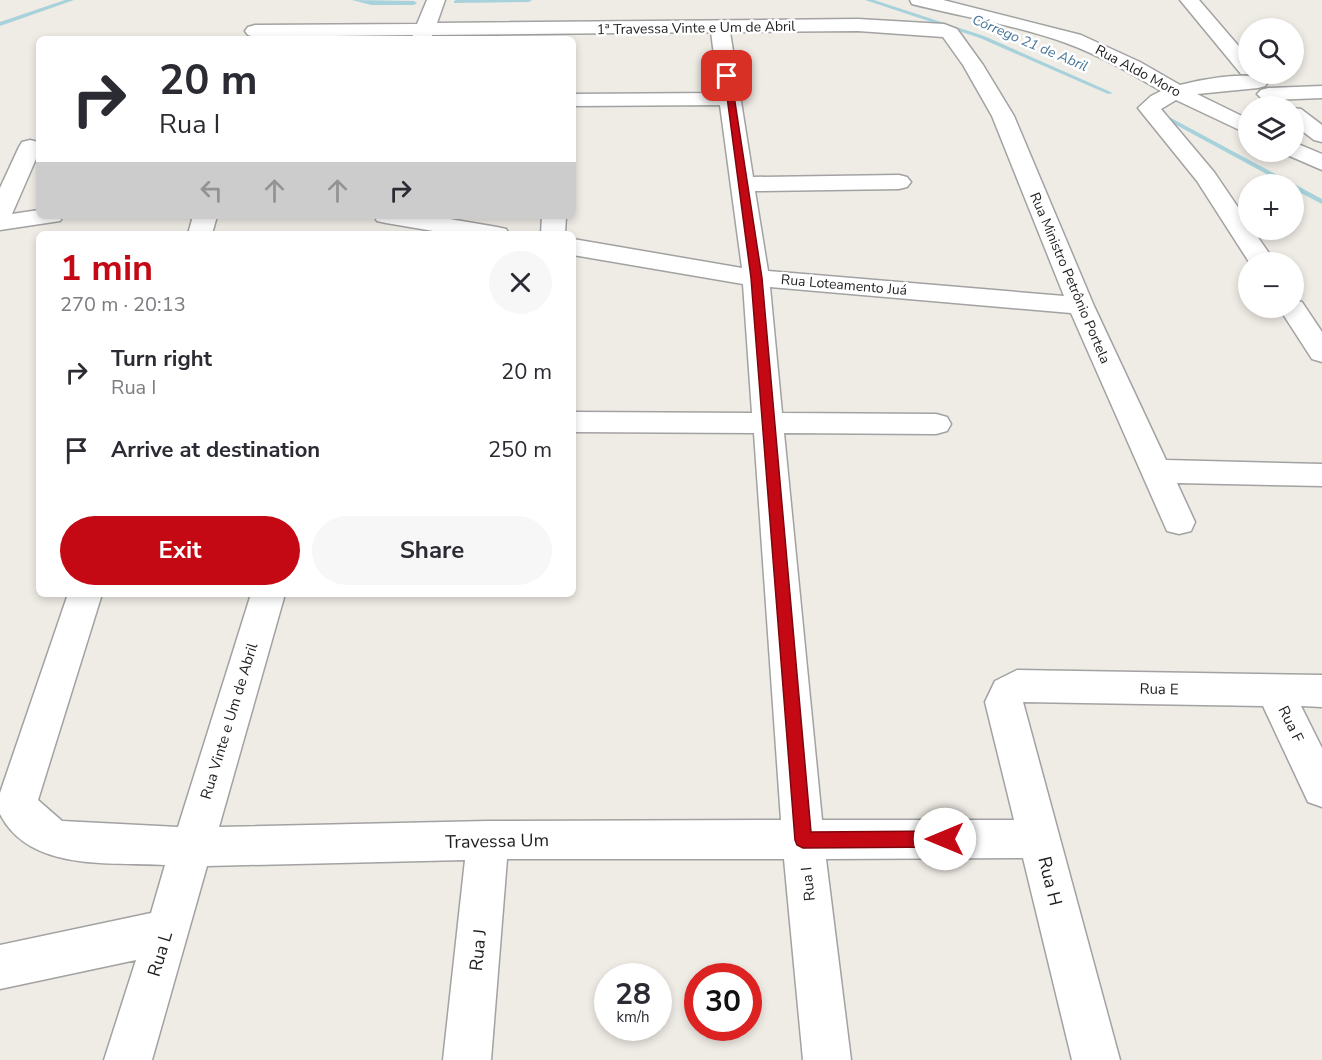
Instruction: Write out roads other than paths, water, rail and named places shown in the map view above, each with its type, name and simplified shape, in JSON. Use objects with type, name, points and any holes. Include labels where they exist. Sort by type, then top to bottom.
[{"type":"street","points":[[423,34],[436,0]]},
{"type":"street","name":"Rua Aldo Moro","points":[[919,0],[1038,27],[1074,39],[1133,66],[1177,92],[1238,122]]},
{"type":"street","points":[[1188,0],[1262,85]]},
{"type":"street","name":"1ª Travessa Vinte e Um de Abril","points":[[255,31],[423,34],[858,25],[944,30],[954,39]]},
{"type":"street","name":"Rua I","points":[[720,28],[756,278],[803,840],[827,1060]]},
{"type":"street","name":"Rua Ministro Petrônio Portela","points":[[954,39],[982,78],[1003,116],[1080,306],[1179,522]]},
{"type":"street","points":[[1255,252],[1206,177],[1149,108],[1177,92],[1198,87],[1262,85],[1322,92]]},
{"type":"street","points":[[576,100],[731,99]]},
{"type":"street","points":[[1304,122],[1322,135]]},
{"type":"street","points":[[0,214],[30,147]]},
{"type":"street","points":[[1304,154],[1322,163]]},
{"type":"street","points":[[744,184],[899,182]]},
{"type":"street","points":[[0,223],[36,218]]},
{"type":"street","points":[[405,219],[479,231]]},
{"type":"street","name":"Rua Loteamento Juá","points":[[576,248],[756,278],[1080,306]]},
{"type":"street","points":[[1299,318],[1322,353]]},
{"type":"street","points":[[576,422],[936,424]]},
{"type":"street","points":[[1156,471],[1322,475]]},
{"type":"street","points":[[8,807],[84,597]]},
{"type":"street","name":"Rua Vinte e Um de Abril","points":[[190,847],[267,597]]},
{"type":"street","name":"Rua E","points":[[1004,702],[1008,692],[1017,686],[1322,691]]},
{"type":"street","name":"Rua F","points":[[1275,691],[1322,789]]},
{"type":"street","name":"Rua H","points":[[1004,702],[1096,1060]]},
{"type":"street","name":"Travessa Um","points":[[8,807],[42,831],[60,840],[190,847],[488,840],[1039,839]]},
{"type":"street","name":"Rua J","points":[[467,1060],[488,840]]},
{"type":"street","name":"Rua L","points":[[128,1060],[190,847]]},
{"type":"street","points":[[0,967],[167,932]]},
{"type":"waterway","name":"Córrego 21 de Abril","points":[[0,24],[71,0]]},
{"type":"waterway","name":"Córrego 21 de Abril","points":[[355,0],[371,3],[414,3]]},
{"type":"waterway","name":"Córrego 21 de Abril","points":[[456,2],[529,0]]},
{"type":"waterway","name":"Córrego 21 de Abril","points":[[868,0],[982,37],[1110,93]]},
{"type":"waterway","name":"Córrego 21 de Abril","points":[[1169,119],[1271,174]]},
{"type":"waterway","name":"Córrego 21 de Abril","points":[[1304,192],[1322,202]]}]
